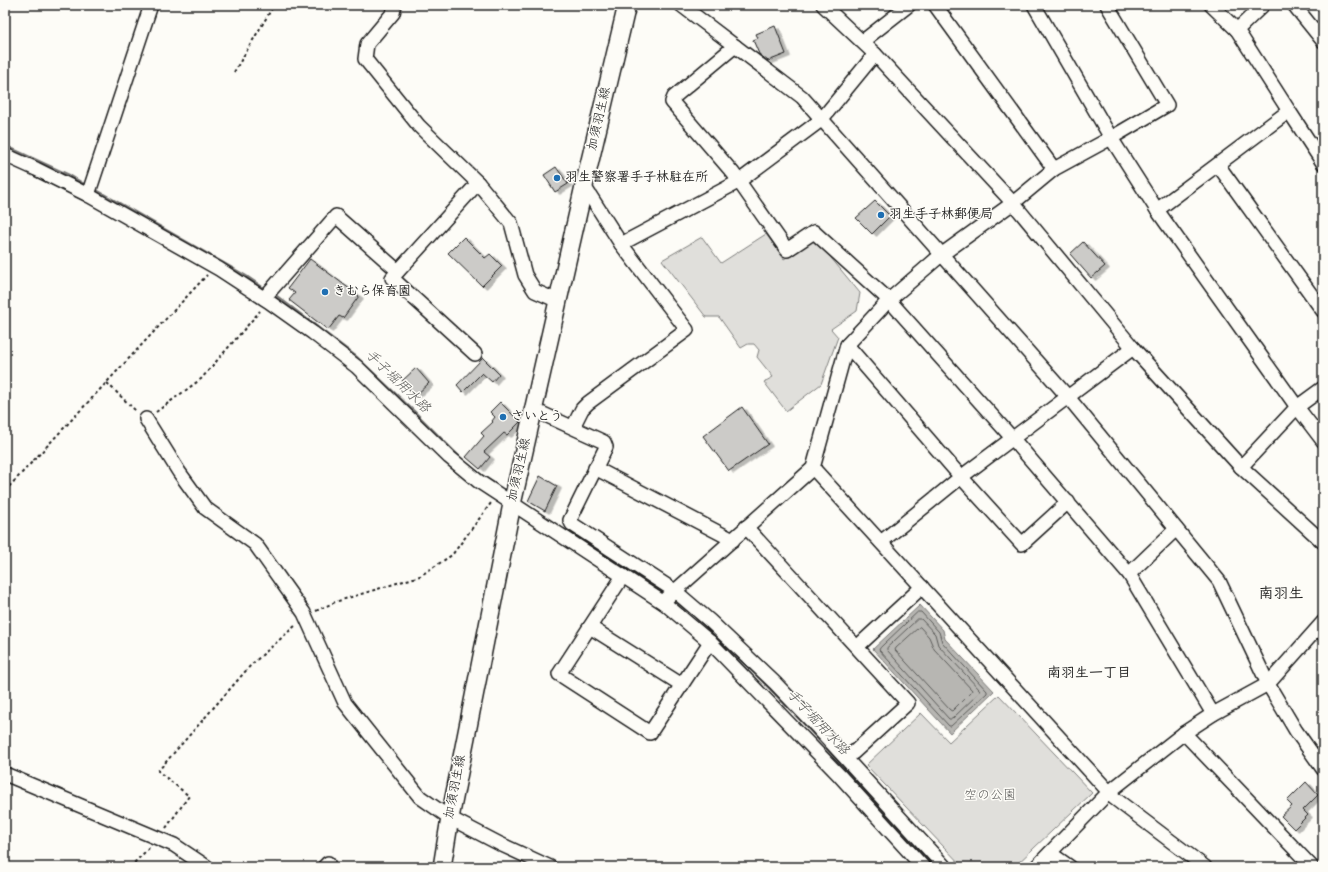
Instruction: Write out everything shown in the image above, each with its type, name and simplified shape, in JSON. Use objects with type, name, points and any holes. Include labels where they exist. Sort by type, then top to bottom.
[{"type":"main road","name":"加須羽生線","points":[[442,867],[450,818],[512,504],[584,186],[627,5]]},
{"type":"street","points":[[88,195],[151,5]]},
{"type":"street","points":[[395,5],[393,13],[367,44],[365,59],[419,126],[478,182],[510,223],[525,276],[535,291],[558,301]]},
{"type":"street","points":[[681,5],[802,97],[1068,397],[1219,582],[1268,684],[1296,731],[1323,769]]},
{"type":"street","points":[[823,5],[863,41],[1013,203],[1133,348],[1242,467],[1323,542]]},
{"type":"street","points":[[863,41],[895,9],[910,5]]},
{"type":"street","points":[[935,5],[1054,169]]},
{"type":"street","points":[[1034,5],[1111,138],[1156,210],[1323,441]]},
{"type":"street","points":[[664,603],[665,600],[813,468],[847,345],[889,300],[941,255],[1013,203],[1054,169],[1167,105],[1106,5]]},
{"type":"street","points":[[1211,5],[1237,30],[1323,163]]},
{"type":"street","points":[[1237,30],[1264,5]]},
{"type":"street","points":[[1294,5],[1323,41]]},
{"type":"street","points":[[735,46],[674,97],[672,102],[733,173],[787,250],[814,232],[889,300],[1013,439],[1129,574],[1213,714]]},
{"type":"street","points":[[621,244],[738,182],[821,120],[875,54]]},
{"type":"street","points":[[1156,210],[1290,111]]},
{"type":"street","points":[[5,155],[88,195],[213,266],[266,299],[357,367],[449,456],[478,481],[664,603],[710,642],[924,867]]},
{"type":"street","points":[[1218,165],[1323,311]]},
{"type":"street","points":[[475,354],[392,278],[478,182]]},
{"type":"street","points":[[573,427],[582,409],[588,403],[687,330],[621,244],[584,186]]},
{"type":"street","points":[[266,299],[336,216],[398,271]]},
{"type":"street","points":[[847,345],[961,477],[1022,544],[1068,502]]},
{"type":"street","points":[[881,542],[961,477],[1133,348]]},
{"type":"street","points":[[1242,467],[1297,407],[1323,388]]},
{"type":"street","points":[[533,412],[541,413],[573,427],[604,442],[606,447],[570,520],[572,524],[675,591],[710,621],[775,683],[823,733],[945,867]]},
{"type":"street","points":[[146,419],[179,472],[206,508],[255,544],[306,616],[345,703],[420,797],[450,818],[500,844],[550,867]]},
{"type":"street","points":[[595,468],[733,540]]},
{"type":"street","points":[[813,468],[1109,792],[1205,867]]},
{"type":"street","points":[[746,527],[908,703],[853,752]]},
{"type":"street","points":[[1129,574],[1176,529]]},
{"type":"street","points":[[623,576],[559,674],[650,733],[710,642]]},
{"type":"street","points":[[857,647],[922,587]]},
{"type":"street","points":[[1036,867],[1109,792],[1184,733],[1213,714],[1268,684],[1323,622]]},
{"type":"street","points":[[590,627],[682,685]]},
{"type":"street","points":[[1184,733],[1312,867]]},
{"type":"street","points":[[6,775],[159,838],[174,845],[206,867]]},
{"type":"street","points":[[1050,853],[1070,867]]},
{"type":"path","points":[[234,72],[274,5]]},
{"type":"path","points":[[5,491],[204,278],[213,266]]},
{"type":"path","points":[[106,383],[146,419],[201,379],[266,299]]},
{"type":"path","points":[[130,867],[159,838],[189,796],[158,771],[251,665],[306,616],[335,602],[420,576],[452,556],[497,494]]},
{"type":"green space","points":[[766,234],[784,259],[812,241],[817,241],[860,293],[857,311],[831,329],[838,337],[821,384],[786,411],[764,382],[773,377],[757,357],[759,350],[754,344],[748,344],[741,348],[719,317],[706,317],[662,260],[702,237],[721,263]]},
{"type":"green space","name":"空の公園","points":[[999,695],[1092,793],[1014,867],[963,867],[866,765],[921,713],[949,742]]},
{"type":"water","points":[[920,605],[943,630],[945,639],[994,691],[950,733],[873,649]]},
{"type":"building","points":[[775,26],[786,54],[768,61],[759,54],[753,40],[758,38],[756,34]]},
{"type":"building","points":[[556,167],[568,184],[555,192],[544,175]]},
{"type":"building","points":[[875,201],[890,216],[872,234],[856,218]]},
{"type":"building","points":[[464,237],[485,258],[490,254],[502,266],[482,286],[448,253]]},
{"type":"building","points":[[1083,242],[1105,266],[1091,278],[1070,254]]},
{"type":"building","points":[[310,259],[359,296],[343,318],[339,316],[328,330],[289,300],[295,293],[288,288]]},
{"type":"building","points":[[483,358],[499,374],[492,382],[482,373],[463,392],[457,385]]},
{"type":"building","points":[[416,368],[429,383],[415,396],[402,381]]},
{"type":"building","points":[[500,402],[520,422],[507,435],[504,433],[484,452],[490,457],[480,469],[466,457],[484,436],[481,433],[493,422],[492,421],[495,417],[490,412]]},
{"type":"building","points":[[742,407],[768,444],[729,471],[703,436]]},
{"type":"building","points":[[540,476],[557,486],[545,511],[528,501]]},
{"type":"building","points":[[1306,782],[1318,795],[1303,810],[1308,815],[1294,829],[1281,816],[1292,806],[1287,801]]},
{"type":"waterway","name":"手子堀用水路","points":[[5,146],[68,175],[86,186]]},
{"type":"waterway","name":"手子堀用水路","points":[[97,191],[245,276],[264,289]]},
{"type":"waterway","name":"手子堀用水路","points":[[273,294],[357,358],[460,458]]},
{"type":"waterway","name":"手子堀用水路","points":[[476,472],[493,483]]},
{"type":"waterway","name":"手子堀用水路","points":[[573,534],[661,592]]},
{"type":"waterway","name":"手子堀用水路","points":[[676,601],[687,610]]},
{"type":"waterway","name":"手子堀用水路","points":[[697,618],[759,677],[804,723],[935,867]]},
{"type":"place","name":"羽生警察署手子林駐在所","points":[[557,178]]},
{"type":"place","name":"羽生手子林郵便局","points":[[881,215]]},
{"type":"place","name":"きむら保育園","points":[[325,292]]},
{"type":"place","name":"さいとう","points":[[503,417]]},
{"type":"district","name":"南羽生","points":[[1281,595]]},
{"type":"district","name":"南羽生一丁目","points":[[1089,674]]}]
